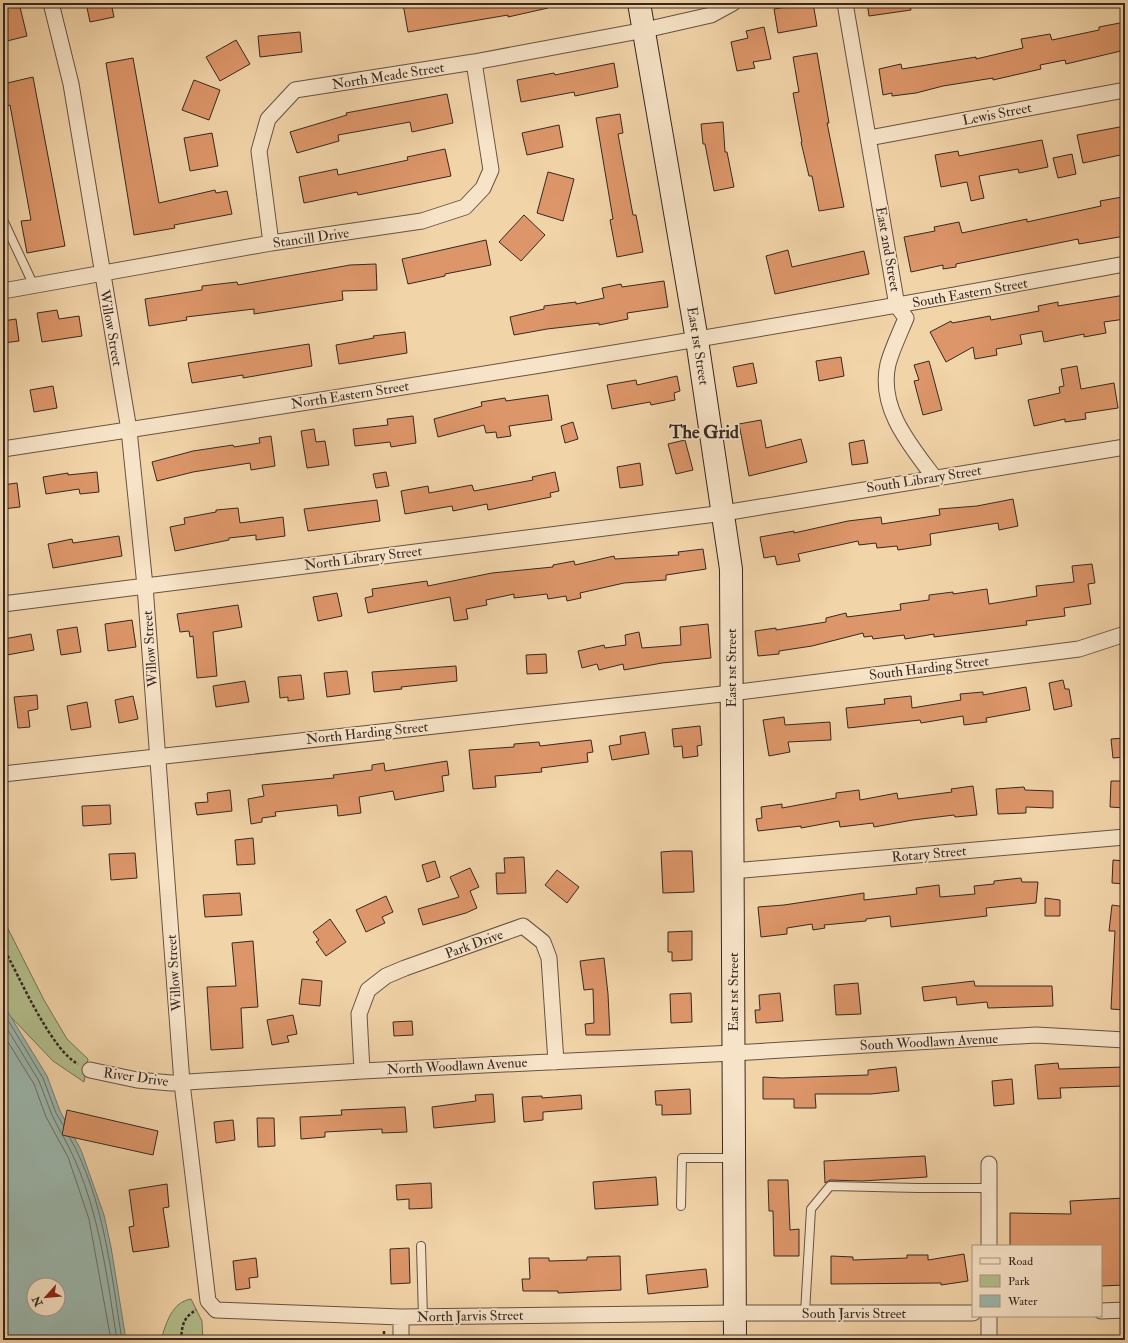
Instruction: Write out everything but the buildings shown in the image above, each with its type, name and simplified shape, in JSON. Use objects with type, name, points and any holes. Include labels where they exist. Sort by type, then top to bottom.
[{"type":"street","name":"Willow Street","points":[[51,3],[71,84],[129,430],[145,586],[182,1083],[204,1305]]},
{"type":"street","name":"East 1st Street","points":[[639,3],[645,30],[697,340],[724,513],[730,569],[735,1340]]},
{"type":"street","name":"North Meade Street","points":[[271,243],[259,151],[268,118],[295,90],[474,62],[645,30],[711,15],[733,3]]},
{"type":"street","name":"East 2nd Street","points":[[845,3],[897,306],[906,318],[888,364],[886,383],[888,401],[902,435],[934,477]]},
{"type":"street","name":"Stancill Drive","points":[[3,291],[271,243],[422,221],[466,207],[483,188],[491,170],[474,62]]},
{"type":"street","name":"Lewis Street","points":[[869,138],[1125,90]]},
{"type":"street","name":"South Eastern Street","points":[[697,340],[897,306],[1125,264]]},
{"type":"street","name":"North Eastern Street","points":[[3,449],[697,340]]},
{"type":"street","name":"South Library Street","points":[[724,513],[934,477],[1125,447]]},
{"type":"street","name":"North Library Street","points":[[3,604],[724,513]]},
{"type":"street","name":"South Harding Street","points":[[731,693],[1079,649],[1125,634]]},
{"type":"street","name":"North Harding Street","points":[[3,774],[731,693]]},
{"type":"street","name":"Rotary Street","points":[[733,871],[1125,837]]},
{"type":"street","name":"Park Drive","points":[[362,1071],[359,1014],[368,990],[386,976],[523,926],[543,942],[550,958],[556,1062]]},
{"type":"street","name":"South Woodlawn Avenue","points":[[733,1053],[1036,1035],[1125,1040]]},
{"type":"street","name":"North Woodlawn Avenue","points":[[182,1083],[362,1071],[733,1053]]},
{"type":"street","name":"River Drive","points":[[90,1070],[137,1080],[182,1083]]},
{"type":"street","points":[[989,1164],[989,1245]]},
{"type":"street","name":"North Jarvis Street","points":[[204,1305],[216,1310],[401,1317],[735,1313]]},
{"type":"street","points":[[1102,1311],[1125,1310]]},
{"type":"street","name":"South Jarvis Street","points":[[735,1313],[972,1312]]},
{"type":"street","points":[[401,1317],[401,1340]]},
{"type":"street","points":[[989,1317],[989,1340]]},
{"type":"lane","points":[[3,220],[34,286]]},
{"type":"lane","points":[[681,1206],[682,1158],[733,1158]]},
{"type":"lane","points":[[805,1313],[811,1209],[830,1186],[988,1188]]},
{"type":"lane","points":[[421,1246],[423,1317]]},
{"type":"path","points":[[3,947],[47,1028],[66,1054],[90,1070]]},
{"type":"path","points":[[181,1340],[182,1325],[185,1318],[204,1305]]},
{"type":"green space","points":[[3,919],[44,1000],[67,1039],[88,1059],[84,1082],[53,1061],[10,1016],[3,1004]]},
{"type":"green space","points":[[191,1299],[202,1321],[203,1340],[161,1340],[165,1327],[174,1309],[184,1301]]},
{"type":"water","points":[[3,1004],[47,1076],[60,1111],[81,1150],[104,1215],[111,1247],[126,1340],[3,1340]]},
{"type":"district","name":"The Grid","points":[[704,432]]}]
